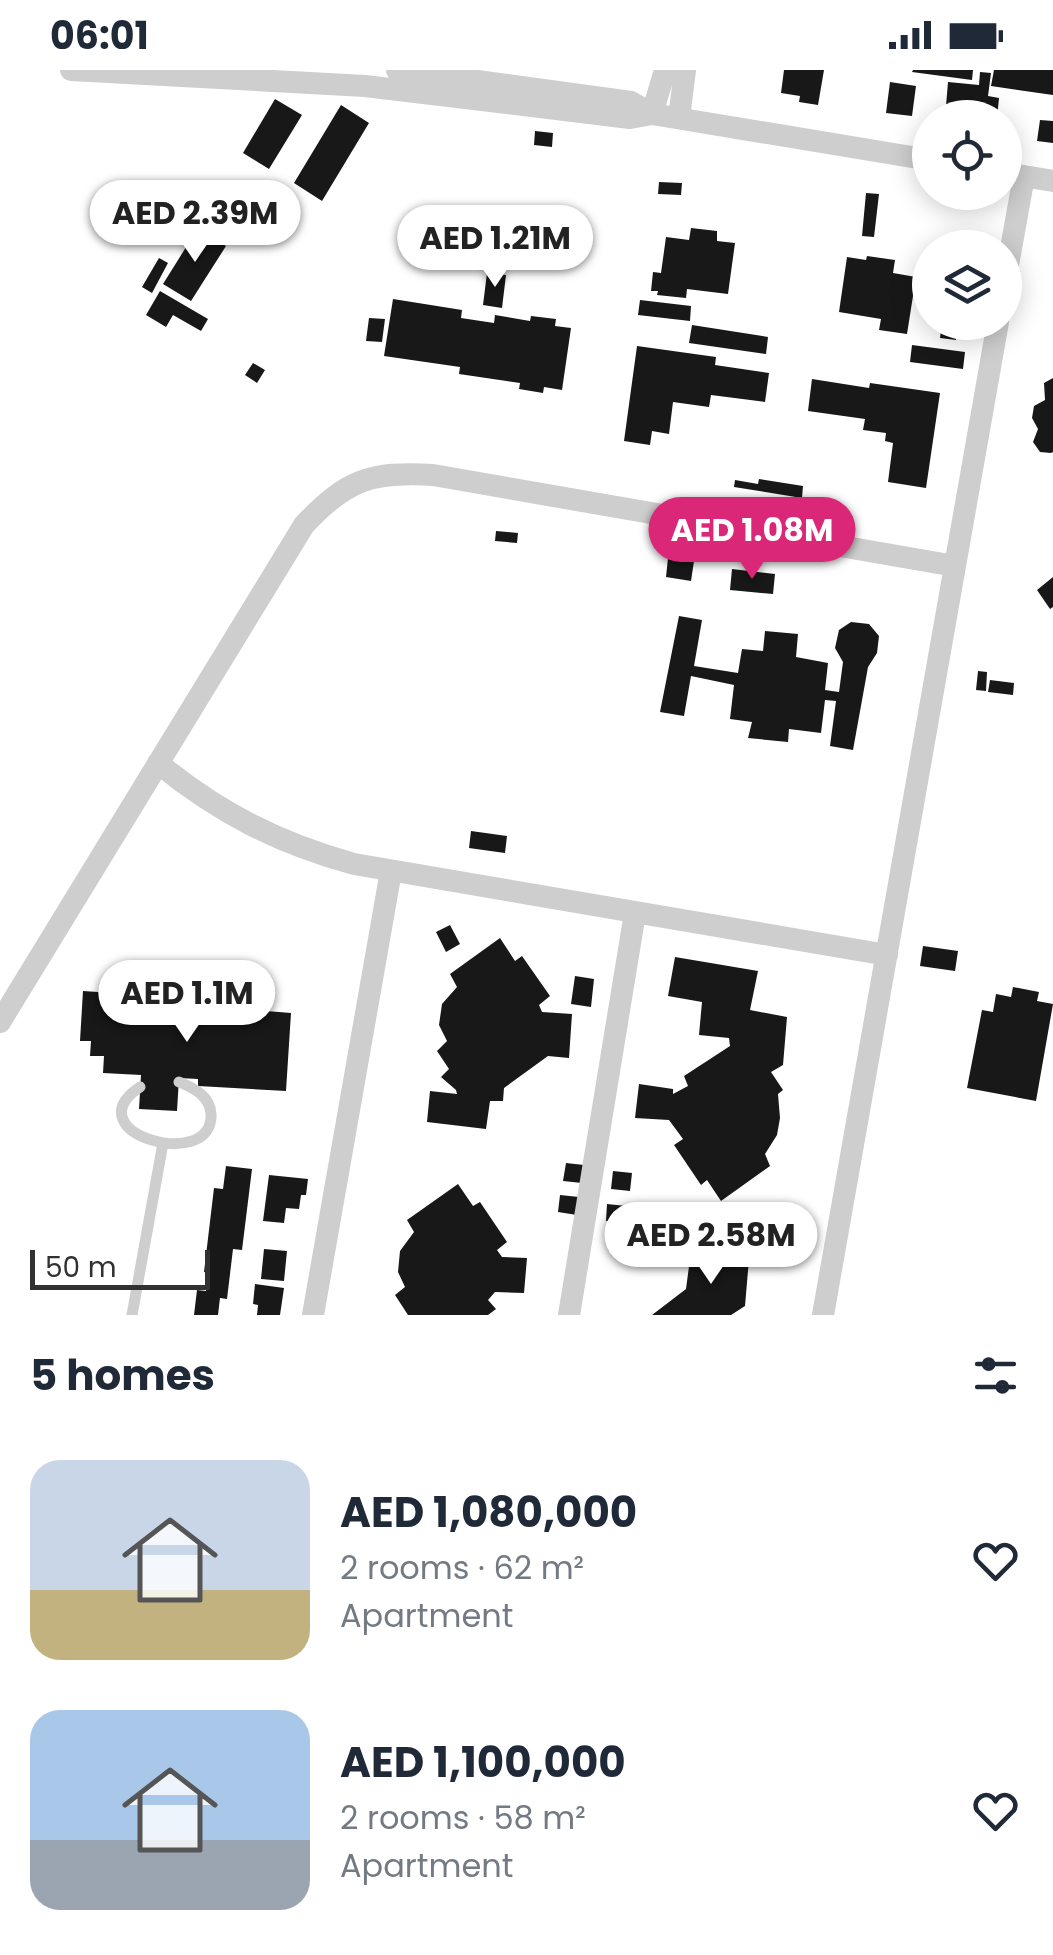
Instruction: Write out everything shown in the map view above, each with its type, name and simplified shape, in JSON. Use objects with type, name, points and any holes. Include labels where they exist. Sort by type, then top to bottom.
[{"type":"street","points":[[71,70],[364,86],[630,118],[652,114],[912,157]]},
{"type":"street","points":[[397,70],[631,102],[652,114]]},
{"type":"street","points":[[652,114],[664,70]]},
{"type":"street","points":[[679,118],[685,70]]},
{"type":"street","points":[[1022,175],[1053,181]]},
{"type":"street","points":[[824,1315],[995,340]]},
{"type":"street","points":[[0,1022],[304,524],[329,498],[361,480],[396,472],[433,475],[955,566]]},
{"type":"street","points":[[158,764],[218,808],[267,834],[318,854],[391,871],[886,955]]},
{"type":"street","points":[[312,1315],[391,871]]},
{"type":"street","points":[[570,1315],[636,913]]},
{"type":"lane","points":[[140,1087],[124,1100],[126,1125],[149,1140],[193,1141],[205,1133],[212,1120],[210,1106],[202,1094],[179,1082]]},
{"type":"lane","points":[[132,1315],[163,1143]]},
{"type":"building","points":[[784,70],[824,70],[818,105],[799,102],[800,96],[781,93]]},
{"type":"building","points":[[913,70],[973,70],[972,80]]},
{"type":"building","points":[[994,70],[1053,70],[1053,95],[991,86]]},
{"type":"building","points":[[980,72],[991,73],[988,96],[999,100],[946,100],[948,82],[979,85]]},
{"type":"building","points":[[890,82],[916,86],[912,116],[886,113]]},
{"type":"building","points":[[275,99],[302,115],[269,169],[243,153]]},
{"type":"building","points":[[341,105],[369,123],[322,201],[294,183]]},
{"type":"building","points":[[1040,120],[1053,121],[1053,143],[1037,141]]},
{"type":"building","points":[[535,131],[553,133],[552,147],[534,145]]},
{"type":"building","points":[[659,182],[682,183],[681,195],[658,194]]},
{"type":"building","points":[[866,193],[879,194],[874,237],[862,236]]},
{"type":"building","points":[[198,228],[226,246],[191,301],[163,284]]},
{"type":"building","points":[[691,228],[717,231],[717,241],[735,243],[728,294],[687,289],[686,298],[651,291],[653,272],[661,273],[666,237],[689,240]]},
{"type":"building","points":[[867,256],[895,260],[893,273],[912,276],[907,334],[879,330],[881,319],[839,312],[847,257],[866,260]]},
{"type":"building","points":[[159,258],[168,263],[152,293],[142,287]]},
{"type":"building","points":[[487,273],[506,275],[502,308],[483,305]]},
{"type":"building","points":[[160,291],[208,319],[201,331],[173,315],[166,327],[146,315]]},
{"type":"building","points":[[393,299],[462,310],[461,318],[494,323],[495,315],[530,321],[531,316],[556,319],[555,326],[571,328],[562,390],[544,387],[543,393],[519,389],[520,383],[459,374],[460,367],[384,356]]},
{"type":"building","points":[[640,300],[691,306],[690,321],[638,315]]},
{"type":"building","points":[[369,318],[385,319],[382,342],[366,341]]},
{"type":"building","points":[[692,325],[768,337],[766,354],[689,343]]},
{"type":"building","points":[[912,345],[965,352],[963,369],[910,362]]},
{"type":"building","points":[[637,346],[716,357],[715,365],[769,373],[765,402],[711,395],[709,407],[673,402],[669,434],[652,431],[650,445],[624,441]]},
{"type":"building","points":[[253,363],[265,370],[257,383],[245,375]]},
{"type":"building","points":[[1053,378],[1053,452],[1040,452],[1033,442],[1038,429],[1032,418],[1034,406],[1045,400],[1044,383]]},
{"type":"building","points":[[812,379],[940,393],[926,488],[888,482],[893,443],[885,441],[886,433],[863,430],[865,419],[808,411]]},
{"type":"building","points":[[759,479],[803,486],[802,498],[734,487],[735,480],[758,484]]},
{"type":"building","points":[[496,531],[518,533],[517,543],[495,541]]},
{"type":"building","points":[[668,558],[694,561],[691,581],[666,577]]},
{"type":"building","points":[[732,569],[775,574],[773,594],[730,590]]},
{"type":"building","points":[[1053,577],[1053,607],[1050,609],[1037,590]]},
{"type":"building","points":[[679,616],[702,620],[694,666],[738,673],[742,649],[763,651],[765,631],[798,634],[796,657],[828,663],[825,690],[839,692],[843,662],[835,648],[839,630],[851,622],[869,624],[879,636],[877,653],[868,667],[853,750],[830,746],[836,701],[825,700],[821,733],[789,729],[788,742],[748,738],[752,722],[730,719],[734,685],[691,676],[684,716],[660,712]]},
{"type":"building","points":[[978,671],[987,672],[986,691],[976,690]]},
{"type":"building","points":[[990,680],[1014,683],[1013,695],[988,692]]},
{"type":"building","points":[[471,831],[507,836],[505,853],[469,848]]},
{"type":"building","points":[[450,925],[460,944],[446,952],[436,932]]},
{"type":"building","points":[[500,938],[515,961],[522,956],[550,996],[539,1005],[542,1012],[572,1014],[569,1058],[548,1056],[504,1088],[503,1101],[490,1101],[486,1129],[427,1122],[430,1091],[457,1094],[441,1077],[449,1069],[437,1051],[447,1041],[439,1025],[442,1004],[457,987],[450,974]]},
{"type":"building","points":[[923,946],[958,951],[955,971],[920,966]]},
{"type":"building","points":[[675,957],[758,971],[750,1010],[787,1017],[783,1065],[771,1072],[783,1090],[778,1094],[777,1135],[765,1154],[770,1166],[721,1201],[707,1180],[701,1185],[674,1145],[683,1139],[669,1120],[635,1118],[639,1084],[673,1089],[673,1094],[688,1086],[684,1076],[730,1046],[729,1038],[699,1035],[702,1002],[668,996]]},
{"type":"building","points":[[575,976],[594,979],[591,1007],[571,1004]]},
{"type":"building","points":[[1013,987],[1039,992],[1037,1001],[1053,1004],[1036,1101],[967,1088],[982,1010],[993,1012],[996,994],[1011,997]]},
{"type":"building","points":[[83,991],[143,995],[142,1006],[239,1012],[240,999],[267,1001],[266,1011],[291,1013],[286,1091],[198,1086],[198,1079],[179,1078],[177,1111],[139,1109],[141,1075],[103,1073],[104,1056],[90,1056],[91,1041],[80,1041]]},
{"type":"building","points":[[566,1163],[584,1165],[582,1183],[563,1181]]},
{"type":"building","points":[[226,1166],[252,1169],[242,1250],[233,1249],[227,1299],[220,1298],[218,1315],[194,1315],[197,1290],[206,1291],[208,1273],[204,1272],[214,1188],[223,1189]]},
{"type":"building","points":[[613,1171],[632,1173],[630,1191],[611,1189]]},
{"type":"building","points":[[269,1175],[308,1179],[299,1209],[286,1208],[284,1223],[263,1221]]},
{"type":"building","points":[[458,1184],[473,1206],[480,1202],[507,1242],[497,1250],[502,1257],[527,1258],[524,1293],[495,1292],[488,1300],[496,1309],[488,1315],[408,1315],[395,1295],[405,1287],[398,1272],[400,1251],[414,1232],[407,1220]]},
{"type":"building","points":[[560,1195],[579,1197],[577,1215],[558,1212]]},
{"type":"building","points":[[607,1204],[626,1206],[624,1223],[606,1221]]},
{"type":"building","points":[[264,1249],[287,1251],[284,1281],[261,1279]]},
{"type":"building","points":[[691,1251],[749,1259],[745,1306],[731,1315],[652,1315],[686,1289]]},
{"type":"building","points":[[255,1284],[284,1288],[280,1315],[257,1315],[258,1305],[253,1304]]}]
